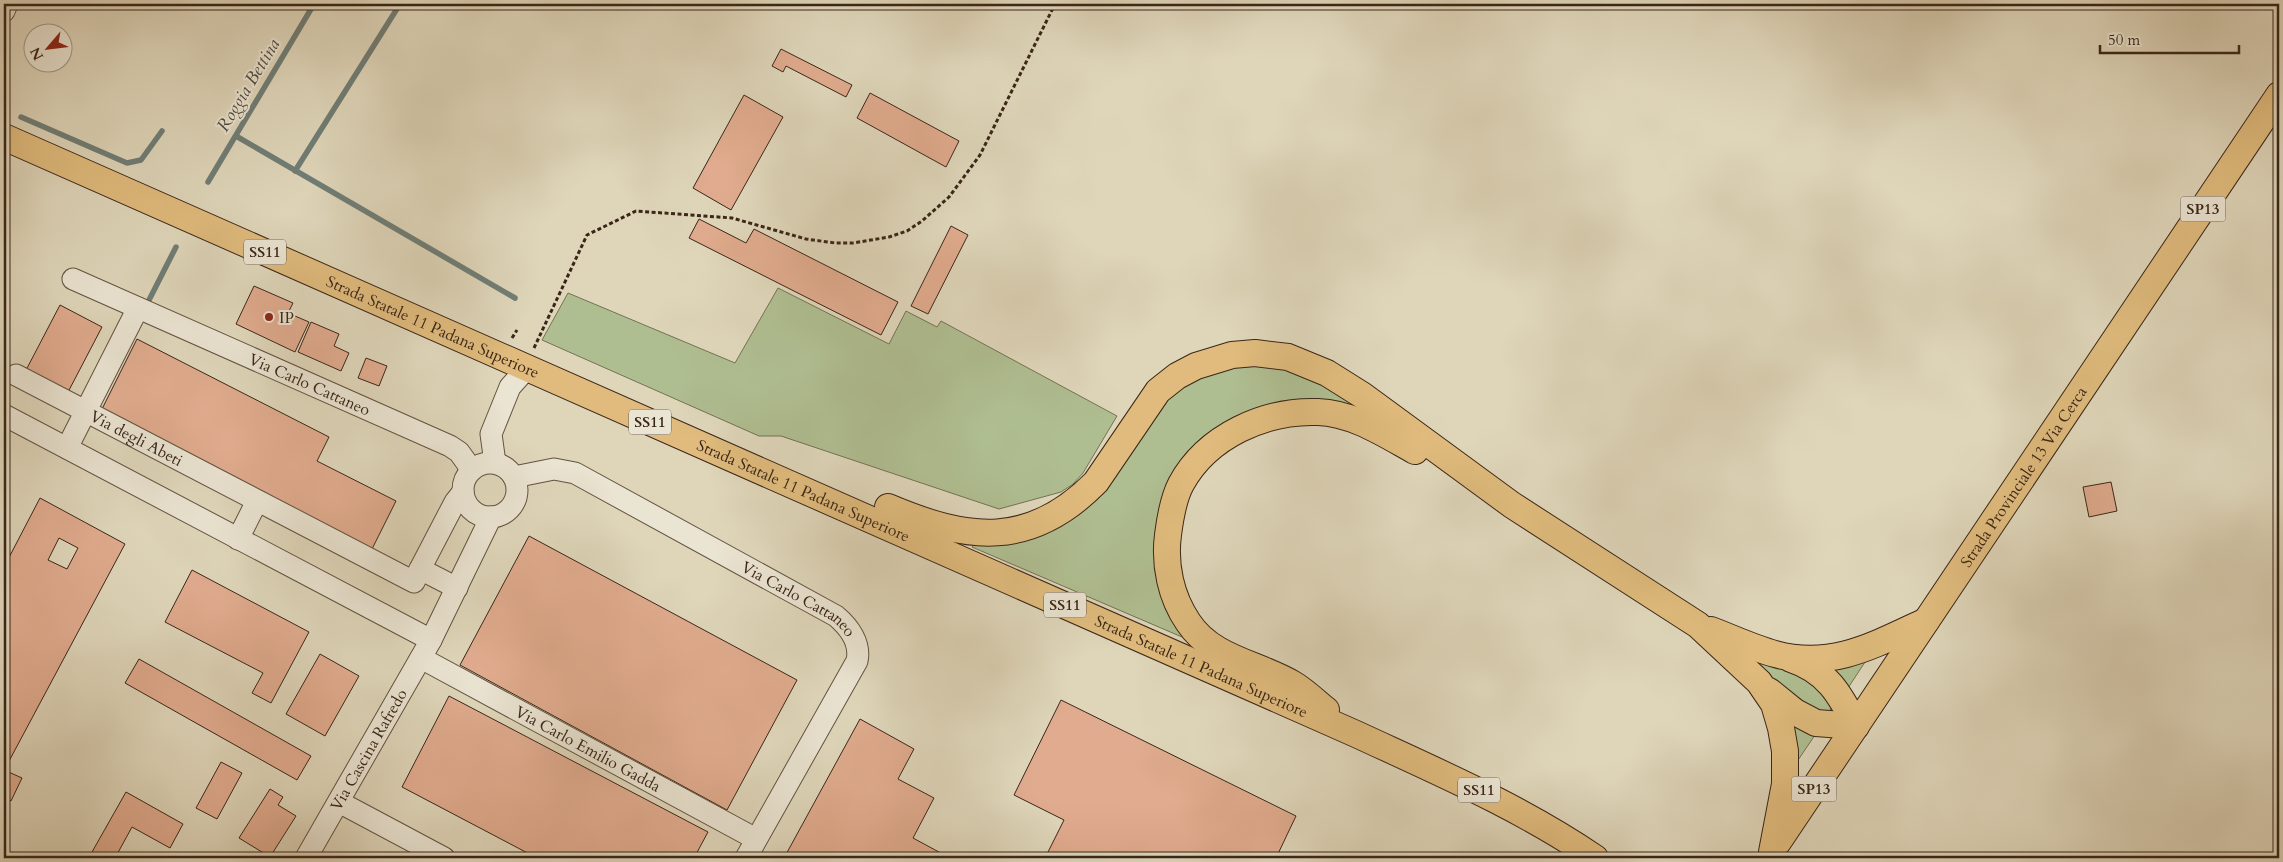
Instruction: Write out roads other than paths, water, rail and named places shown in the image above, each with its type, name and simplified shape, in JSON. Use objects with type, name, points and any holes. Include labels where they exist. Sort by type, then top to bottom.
[{"type":"main road","name":"Strada Provinciale 13 Via Cerca","points":[[1769,855],[2279,96]]},
{"type":"main road","name":"Strada Statale 11 Padana Superiore","points":[[4,137],[1356,734],[1506,804],[1595,858]]},
{"type":"main road","points":[[773,476],[833,483],[940,527],[966,532],[990,533],[1028,528],[1063,510],[1096,482],[1149,402],[1166,384],[1184,372],[1206,362],[1232,355],[1255,353],[1288,357],[1327,373],[1362,395],[1512,505],[1698,625],[1787,706],[1816,723],[1856,726]]},
{"type":"main road","points":[[1356,734],[1294,684],[1217,650],[1205,642],[1189,623],[1174,592],[1166,559],[1169,523],[1181,484],[1207,452],[1232,432],[1245,426],[1283,415],[1319,412],[1336,414],[1360,422],[1512,505]]},
{"type":"main road","points":[[1775,654],[1794,658],[1843,656],[1866,648],[1926,621]]},
{"type":"main road","points":[[1698,625],[1795,661],[1826,678],[1843,700],[1856,726]]},
{"type":"main road","points":[[1759,682],[1774,704],[1785,751],[1785,784],[1769,855]]},
{"type":"street","points":[[4,11],[7,4]]},
{"type":"street","name":"Via Carlo Cattaneo","points":[[73,279],[450,446],[459,452],[472,470]]},
{"type":"street","points":[[67,448],[138,308]]},
{"type":"street","points":[[495,463],[491,434],[510,387],[527,368]]},
{"type":"street","name":"Via degli Abeti","points":[[16,375],[414,582],[420,569]]},
{"type":"street","points":[[4,415],[238,539],[426,649]]},
{"type":"street","points":[[487,463],[495,463],[509,471],[514,477],[517,485],[515,500],[506,512],[491,517],[483,516],[469,507],[463,492],[464,484],[472,470],[487,463]]},
{"type":"street","name":"Via Carlo Cattaneo","points":[[514,477],[554,469],[575,473],[836,616],[850,630],[859,653],[857,660],[746,858]]},
{"type":"street","points":[[457,588],[420,569],[455,502],[463,492]]},
{"type":"street","points":[[238,539],[257,501]]},
{"type":"street","name":"Via Cascina Rafredo","points":[[306,858],[426,649],[491,517]]},
{"type":"street","name":"Via Carlo Emilio Gadda","points":[[426,649],[756,839]]},
{"type":"street","points":[[339,802],[444,858]]},
{"type":"waterway","name":"Roggia Bettina","points":[[208,182],[314,4]]},
{"type":"waterway","points":[[295,171],[400,4]]},
{"type":"waterway","points":[[21,117],[127,163],[141,160],[162,131]]},
{"type":"waterway","points":[[236,136],[515,298]]},
{"type":"waterway","name":"Roggia Bettina","points":[[147,304],[176,247]]},
{"type":"place","name":"IP","points":[[269,317]]}]
